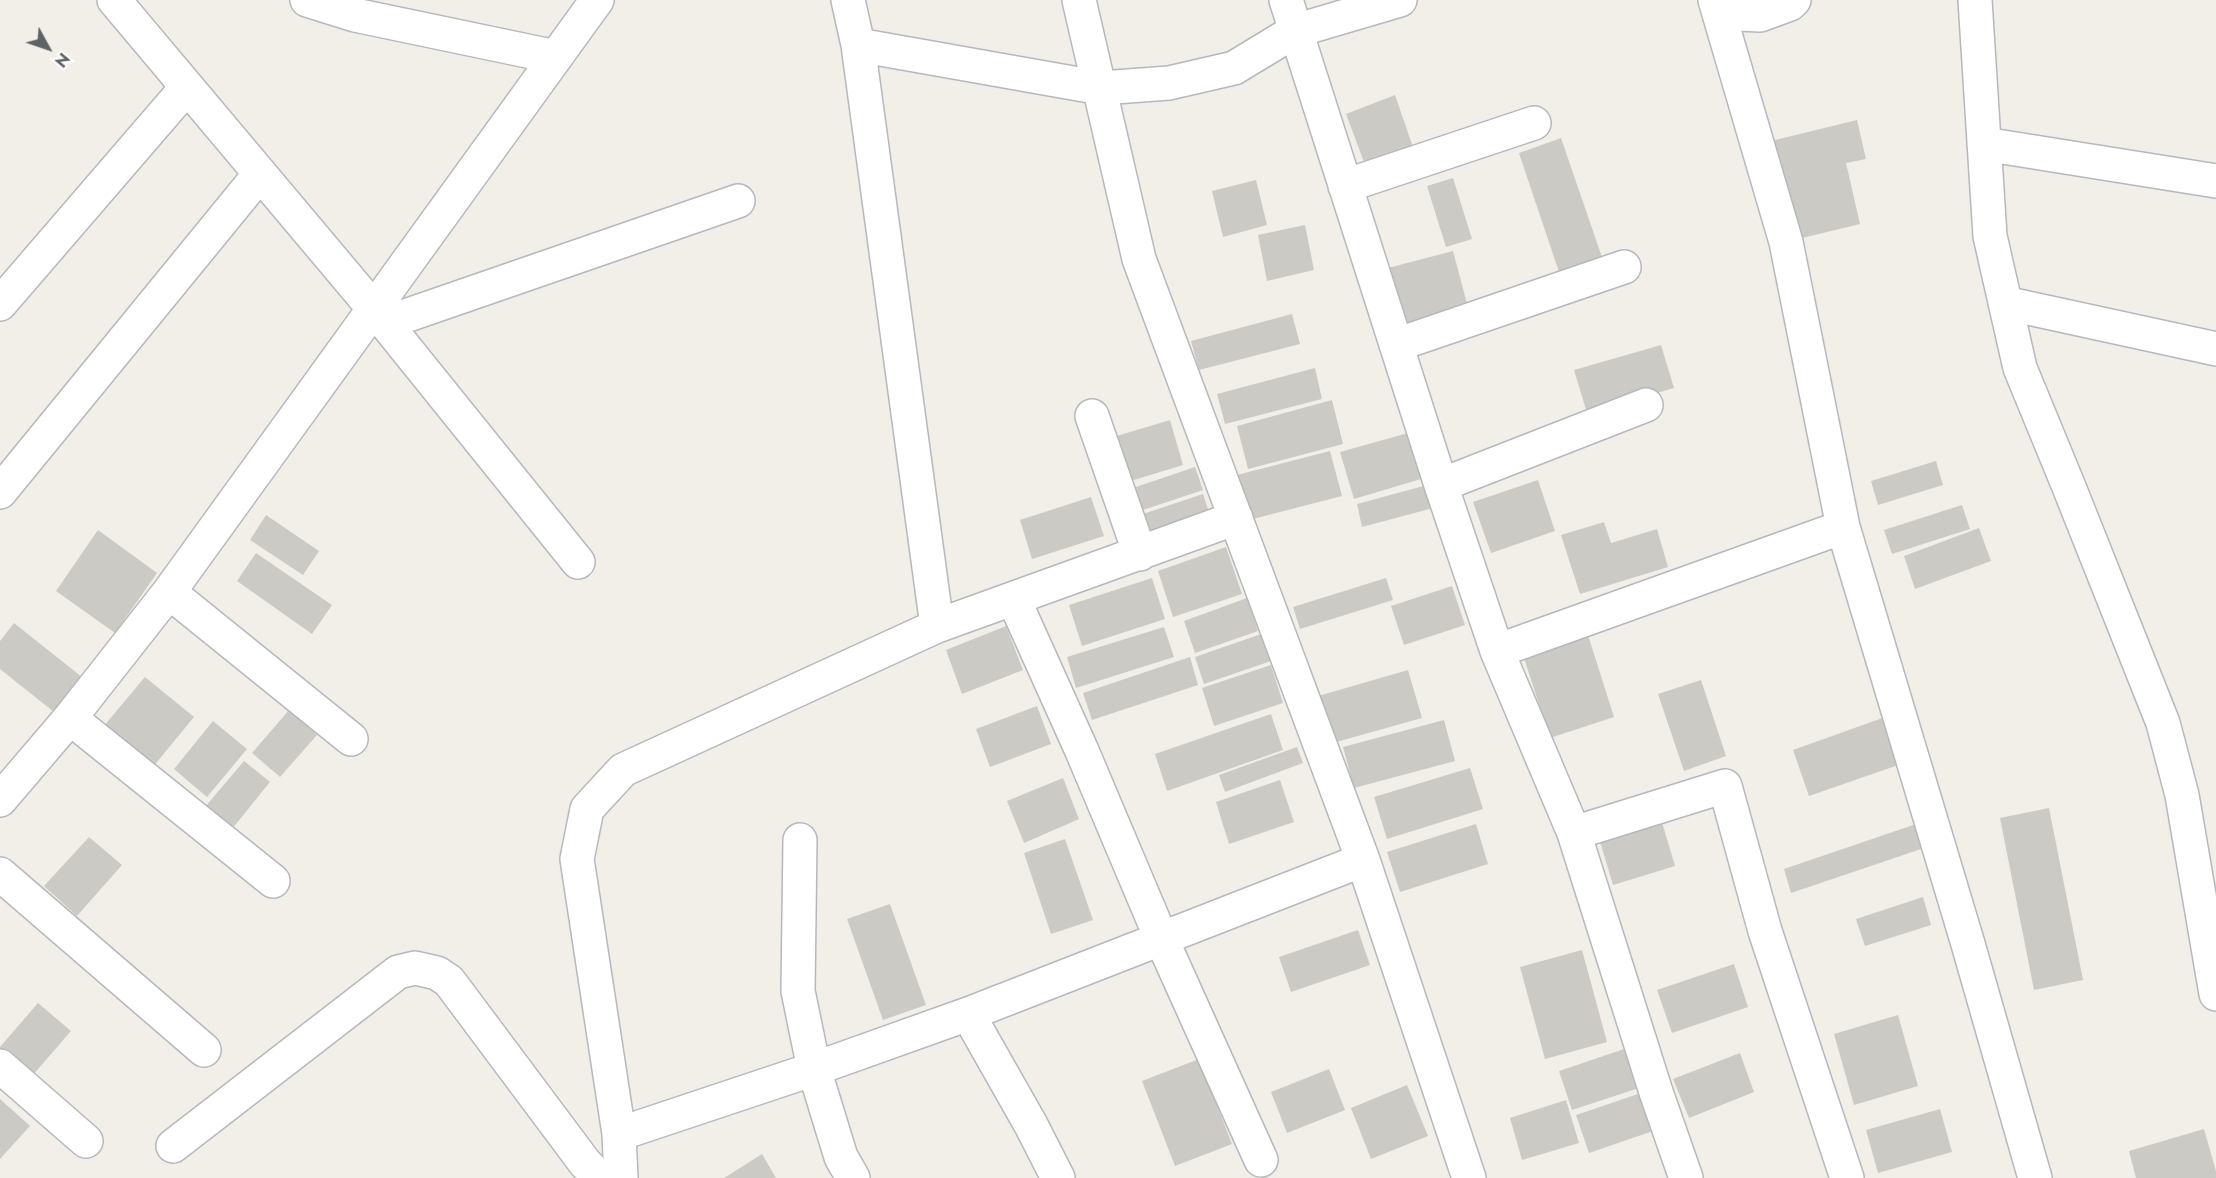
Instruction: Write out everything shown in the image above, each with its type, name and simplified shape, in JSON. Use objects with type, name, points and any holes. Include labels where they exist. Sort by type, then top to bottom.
[{"type":"street","points":[[114,0],[380,316],[578,562]]},
{"type":"street","points":[[307,0],[361,8],[556,57]]},
{"type":"street","points":[[0,800],[70,718],[169,592],[380,316],[597,0]]},
{"type":"street","points":[[848,0],[858,45],[937,626]]},
{"type":"street","points":[[1079,0],[1139,259],[1363,860],[1469,1178]]},
{"type":"street","points":[[1286,0],[1441,485],[1497,651],[1574,833],[1656,1092],[1686,1178]]},
{"type":"street","points":[[858,45],[1101,88],[1169,83],[1234,68],[1295,31],[1400,0]]},
{"type":"street","points":[[1794,0],[1790,4],[1760,15],[1717,6],[1786,242],[1843,527],[1965,933],[2035,1178]]},
{"type":"street","points":[[1975,0],[1990,236],[2020,368],[2074,497],[2163,723],[2182,795],[2216,994]]},
{"type":"street","points":[[0,304],[187,87]]},
{"type":"street","points":[[1345,186],[1534,123]]},
{"type":"street","points":[[1984,144],[2216,181]]},
{"type":"street","points":[[0,492],[260,174]]},
{"type":"street","points":[[380,316],[738,201]]},
{"type":"street","points":[[1396,345],[1624,267]]},
{"type":"street","points":[[2005,303],[2216,349]]},
{"type":"street","points":[[1441,485],[1646,405]]},
{"type":"street","points":[[1092,416],[1140,554]]},
{"type":"street","points":[[621,1178],[619,1134],[577,859],[587,809],[624,770],[937,626],[1236,518]]},
{"type":"street","points":[[1497,651],[1843,527]]},
{"type":"street","points":[[169,592],[351,739]]},
{"type":"street","points":[[1014,600],[1082,751],[1161,938],[1261,1160]]},
{"type":"street","points":[[70,718],[273,881]]},
{"type":"street","points":[[1574,833],[1725,786],[1765,931],[1847,1178]]},
{"type":"street","points":[[801,840],[798,991],[814,1069],[841,1157],[854,1178]]},
{"type":"street","points":[[619,1134],[814,1069],[968,1014],[1363,860]]},
{"type":"street","points":[[0,874],[204,1050]]},
{"type":"street","points":[[173,1146],[398,972],[416,968],[437,973],[449,981],[585,1162],[600,1178]]},
{"type":"street","points":[[968,1014],[1031,1125],[1058,1178]]},
{"type":"street","points":[[0,1066],[86,1141]]},
{"type":"building","points":[[1395,95],[1415,153],[1367,170],[1346,114]]},
{"type":"building","points":[[1857,120],[1866,159],[1846,163],[1860,224],[1790,241],[1767,142]]},
{"type":"building","points":[[1561,138],[1605,266],[1562,281],[1519,153]]},
{"type":"building","points":[[1453,178],[1472,239],[1446,247],[1427,186]]},
{"type":"building","points":[[1256,180],[1267,225],[1223,237],[1212,191]]},
{"type":"building","points":[[1305,225],[1314,270],[1267,281],[1258,235]]},
{"type":"building","points":[[1453,251],[1469,311],[1405,329],[1388,268]]},
{"type":"building","points":[[1292,314],[1300,344],[1199,370],[1191,341]]},
{"type":"building","points":[[1661,345],[1674,388],[1587,413],[1574,370]]},
{"type":"building","points":[[1315,368],[1322,399],[1225,424],[1217,394]]},
{"type":"building","points":[[1332,400],[1343,444],[1248,469],[1237,426]]},
{"type":"building","points":[[1170,420],[1183,465],[1124,483],[1110,438]]},
{"type":"building","points":[[1408,433],[1421,479],[1354,499],[1340,452]]},
{"type":"building","points":[[1330,451],[1342,496],[1249,520],[1237,475]]},
{"type":"building","points":[[1936,461],[1943,485],[1878,505],[1871,481]]},
{"type":"building","points":[[1195,467],[1203,490],[1134,513],[1127,490]]},
{"type":"building","points":[[1538,480],[1555,531],[1491,553],[1473,502]]},
{"type":"building","points":[[1431,484],[1437,507],[1362,527],[1357,504]]},
{"type":"building","points":[[1203,494],[1209,512],[1142,535],[1137,516]]},
{"type":"building","points":[[1091,497],[1104,536],[1032,559],[1020,520]]},
{"type":"building","points":[[1962,505],[1970,529],[1892,554],[1884,530]]},
{"type":"building","points":[[266,515],[319,551],[303,575],[250,540]]},
{"type":"building","points":[[1604,522],[1611,543],[1657,529],[1668,567],[1580,594],[1561,535]]},
{"type":"building","points":[[1979,528],[1991,561],[1915,589],[1904,556]]},
{"type":"building","points":[[98,530],[157,573],[115,633],[56,591]]},
{"type":"building","points":[[1226,547],[1242,594],[1173,617],[1158,571]]},
{"type":"building","points":[[256,553],[332,605],[312,634],[237,581]]},
{"type":"building","points":[[1152,578],[1165,619],[1082,646],[1069,605]]},
{"type":"building","points":[[1386,578],[1393,600],[1300,629],[1293,607]]},
{"type":"building","points":[[1452,586],[1465,625],[1404,645],[1391,606]]},
{"type":"building","points":[[1247,598],[1258,631],[1195,653],[1184,621]]},
{"type":"building","points":[[14,623],[82,677],[54,712],[0,669],[0,641]]},
{"type":"building","points":[[1006,626],[1023,670],[962,694],[946,650]]},
{"type":"building","points":[[1164,627],[1174,657],[1076,688],[1067,657]]},
{"type":"building","points":[[1261,634],[1271,661],[1204,684],[1195,657]]},
{"type":"building","points":[[1588,635],[1614,717],[1550,738],[1523,655]]},
{"type":"building","points":[[1190,657],[1198,685],[1092,720],[1083,693]]},
{"type":"building","points":[[1271,665],[1283,703],[1214,726],[1202,688]]},
{"type":"building","points":[[1408,670],[1422,718],[1322,746],[1308,699]]},
{"type":"building","points":[[145,677],[194,717],[152,768],[103,727]]},
{"type":"building","points":[[1701,680],[1726,756],[1684,771],[1658,694]]},
{"type":"building","points":[[1037,706],[1051,744],[990,767],[976,729]]},
{"type":"building","points":[[289,710],[317,735],[280,777],[252,753]]},
{"type":"building","points":[[1271,714],[1283,750],[1167,791],[1155,754]]},
{"type":"building","points":[[1888,716],[1904,763],[1809,796],[1793,750]]},
{"type":"building","points":[[1444,720],[1455,761],[1354,788],[1343,747]]},
{"type":"building","points":[[213,721],[247,749],[207,797],[174,769]]},
{"type":"building","points":[[1297,747],[1303,763],[1225,792],[1219,775]]},
{"type":"building","points":[[244,761],[270,782],[232,829],[205,807]]},
{"type":"building","points":[[1470,768],[1483,809],[1387,839],[1374,797]]},
{"type":"building","points":[[1063,778],[1079,819],[1024,843],[1007,801]]},
{"type":"building","points":[[1280,780],[1294,822],[1229,844],[1216,802]]},
{"type":"building","points":[[2049,808],[2083,980],[2034,990],[2000,818]]},
{"type":"building","points":[[1661,819],[1675,866],[1613,885],[1599,838]]},
{"type":"building","points":[[1922,822],[1930,846],[1791,893],[1784,869]]},
{"type":"building","points":[[1476,824],[1488,864],[1400,892],[1387,852]]},
{"type":"building","points":[[89,837],[122,865],[77,916],[44,886]]},
{"type":"building","points":[[1065,839],[1093,920],[1051,934],[1024,853]]},
{"type":"building","points":[[1923,897],[1931,925],[1865,946],[1856,919]]},
{"type":"building","points":[[890,904],[926,1005],[883,1020],[847,919]]},
{"type":"building","points":[[1358,930],[1370,965],[1291,992],[1279,957]]},
{"type":"building","points":[[1582,950],[1607,1042],[1545,1059],[1520,967]]},
{"type":"building","points":[[1734,964],[1748,1007],[1672,1033],[1657,990]]},
{"type":"building","points":[[38,1003],[71,1031],[32,1076],[0,1047]]},
{"type":"building","points":[[1898,1015],[1918,1086],[1854,1105],[1834,1034]]},
{"type":"building","points":[[1630,1047],[1642,1087],[1572,1110],[1559,1071]]},
{"type":"building","points":[[1740,1053],[1754,1092],[1689,1118],[1673,1079]]},
{"type":"building","points":[[1199,1059],[1232,1144],[1175,1166],[1142,1081]]},
{"type":"building","points":[[1329,1069],[1345,1110],[1287,1133],[1271,1092]]},
{"type":"building","points":[[1407,1085],[1428,1136],[1371,1159],[1351,1108]]},
{"type":"building","points":[[1644,1092],[1656,1130],[1589,1153],[1576,1115]]},
{"type":"building","points":[[0,1099],[30,1126],[0,1159]]},
{"type":"building","points":[[1566,1100],[1579,1143],[1522,1160],[1510,1118]]},
{"type":"building","points":[[1940,1109],[1952,1152],[1878,1173],[1866,1130]]},
{"type":"building","points":[[2204,1129],[2216,1178],[2136,1178],[2129,1151]]},
{"type":"building","points":[[762,1154],[776,1178],[724,1178]]}]
